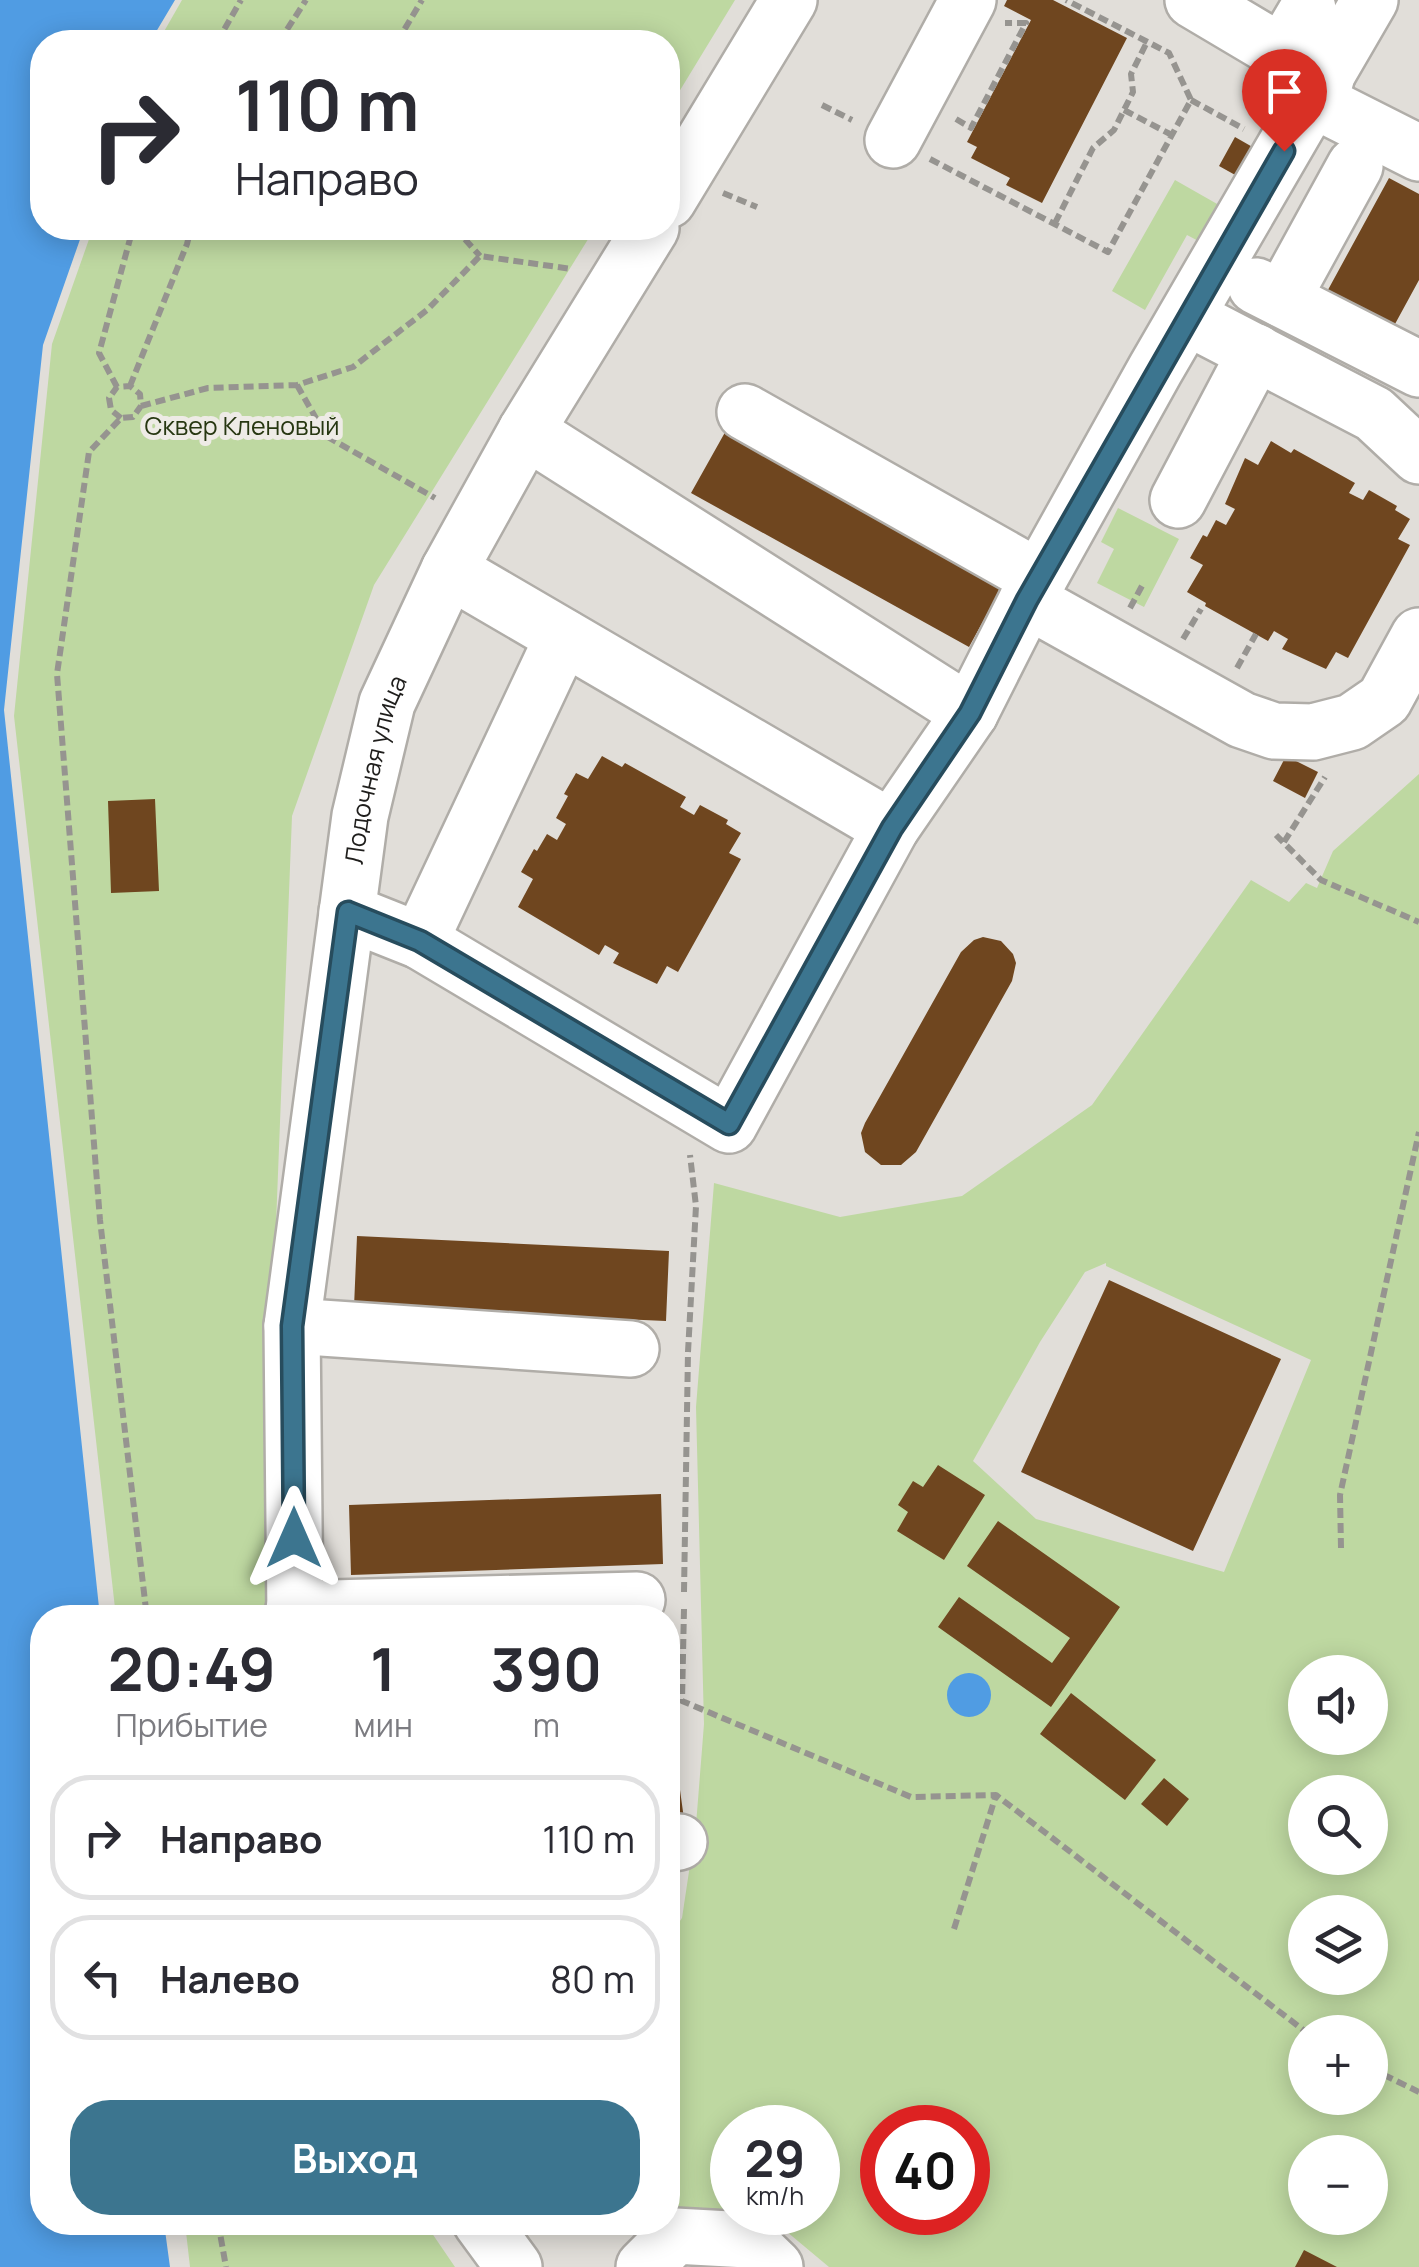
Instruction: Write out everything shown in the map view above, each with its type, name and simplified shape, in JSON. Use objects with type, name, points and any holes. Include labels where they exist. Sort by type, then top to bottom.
[{"type":"street","points":[[692,195],[789,0]]},
{"type":"street","points":[[1193,0],[1308,60],[1419,153]]},
{"type":"street","points":[[348,912],[420,941],[729,1124],[892,828],[970,713],[1033,589],[1284,151],[1308,60],[1370,0]]},
{"type":"street","points":[[920,148],[985,13]]},
{"type":"street","points":[[1355,166],[1269,292],[1413,343],[1368,410]]},
{"type":"street","name":"Лодочная улица","points":[[294,1605],[292,1326],[360,816],[387,703],[449,570],[526,431],[644,240]]},
{"type":"street","points":[[1187,317],[1368,410],[1419,456]]},
{"type":"street","points":[[1178,500],[1256,352]]},
{"type":"street","points":[[745,412],[1242,720],[1274,731],[1313,732],[1352,722],[1384,700],[1419,636]]},
{"type":"street","points":[[526,431],[970,713]]},
{"type":"street","points":[[449,570],[892,828]]},
{"type":"street","points":[[420,941],[563,638]]},
{"type":"street","points":[[292,1326],[631,1349]]},
{"type":"street","points":[[504,1605],[636,1600]]},
{"type":"street","points":[[491,2235],[514,2267]]},
{"type":"street","points":[[644,2267],[675,2236],[746,2240],[775,2267]]},
{"type":"path","points":[[224,30],[241,0]]},
{"type":"path","points":[[287,30],[306,0]]},
{"type":"path","points":[[404,30],[422,0]]},
{"type":"path","points":[[1066,0],[1169,53],[1191,100],[1284,151]]},
{"type":"path","points":[[945,131],[952,116],[971,128],[1026,23],[985,13]]},
{"type":"path","points":[[1055,222],[1093,148],[1114,130],[1132,92],[1131,74],[1147,42]]},
{"type":"path","points":[[996,56],[1006,61]]},
{"type":"path","points":[[822,105],[920,148],[1108,252],[1191,100]]},
{"type":"path","points":[[1124,110],[1172,135]]},
{"type":"path","points":[[692,195],[757,207]]},
{"type":"path","points":[[117,388],[99,353],[130,240]]},
{"type":"path","points":[[130,386],[187,240]]},
{"type":"path","points":[[466,240],[480,256],[582,270]]},
{"type":"path","points":[[145,1605],[100,1220],[56,674],[90,452],[121,418],[134,416],[142,406],[208,388],[296,384],[352,367],[427,310],[480,256]]},
{"type":"path","points":[[296,384],[326,436],[435,498]]},
{"type":"path","points":[[121,418],[110,410],[109,398],[117,388],[130,386],[140,394],[142,406]]},
{"type":"path","points":[[1124,618],[1143,584]]},
{"type":"path","points":[[1178,649],[1201,608]]},
{"type":"path","points":[[1231,678],[1256,634]]},
{"type":"path","points":[[1284,843],[1319,790],[1352,722]]},
{"type":"path","points":[[1276,835],[1320,880],[1419,922]]},
{"type":"path","points":[[684,1099],[696,1206],[688,1352],[682,1701],[911,1797],[996,1795],[1288,2018]]},
{"type":"path","points":[[1341,1548],[1340,1494],[1419,1132]]},
{"type":"path","points":[[954,1929],[996,1795]]},
{"type":"path","points":[[1388,2077],[1419,2092]]},
{"type":"path","points":[[220,2235],[226,2267]]},
{"type":"green space","points":[[182,0],[735,0],[680,90],[680,30],[165,30]]},
{"type":"green space","points":[[1175,180],[1226,209],[1206,245],[1187,235],[1145,310],[1112,291]]},
{"type":"green space","name":"Сквер Кленовый","points":[[89,240],[588,240],[374,585],[292,816],[271,1352],[275,1605],[115,1605],[14,716],[52,344]]},
{"type":"green space","points":[[1118,508],[1179,539],[1144,607],[1097,583],[1114,549],[1101,542]]},
{"type":"green space","points":[[1419,774],[1419,2267],[829,2267],[791,2235],[840,2235],[840,2105],[710,2105],[710,2212],[680,2210],[680,1921],[696,1825],[704,1724],[696,1407],[714,1183],[840,1217],[962,1196],[1092,1105],[1251,880],[1289,902],[1306,883],[1317,888],[1333,851]],"holes":[[[1106,1263],[1311,1360],[1224,1572],[1036,1519],[973,1461],[1040,1342],[1085,1272]]]},
{"type":"green space","points":[[186,2235],[433,2235],[455,2267],[190,2267]]},
{"type":"water","points":[[0,0],[175,0],[157,30],[30,30],[30,240],[80,240],[43,345],[4,710],[99,1605],[30,1605],[30,2235],[166,2235],[170,2267],[0,2267]]},
{"type":"water","points":[[969,1673],[985,1679],[991,1695],[985,1711],[969,1717],[953,1711],[947,1695],[953,1679]]},
{"type":"building","points":[[1007,0],[1053,0],[1127,38],[1042,203],[1006,185],[1010,178],[971,158],[977,147],[967,142],[1031,20],[1004,6]]},
{"type":"building","points":[[1235,137],[1263,153],[1246,181],[1219,166]]},
{"type":"building","points":[[1389,178],[1419,194],[1419,280],[1389,335],[1323,299]]},
{"type":"building","points":[[728,427],[1005,581],[969,647],[691,493]]},
{"type":"building","points":[[1271,441],[1291,453],[1294,449],[1355,483],[1349,493],[1363,500],[1369,490],[1397,506],[1395,510],[1410,519],[1398,539],[1410,545],[1348,658],[1336,652],[1326,669],[1282,649],[1288,639],[1274,631],[1268,641],[1187,592],[1203,565],[1190,558],[1203,535],[1207,537],[1216,520],[1226,525],[1235,509],[1225,504],[1245,458],[1258,465]]},
{"type":"building","points":[[602,756],[622,767],[625,763],[686,797],[680,807],[694,815],[700,805],[728,820],[726,824],[741,833],[729,853],[741,859],[678,972],[667,966],[657,984],[613,963],[619,953],[605,945],[599,955],[518,907],[533,879],[521,872],[534,849],[537,851],[547,834],[557,840],[566,824],[556,818],[568,796],[564,794],[576,773],[588,779]]},
{"type":"building","points":[[1286,756],[1318,772],[1305,798],[1273,781]]},
{"type":"building","points":[[155,799],[159,891],[111,893],[108,801]]},
{"type":"building","points":[[983,937],[1001,941],[1013,954],[1016,963],[1012,981],[916,1152],[901,1165],[881,1165],[865,1152],[861,1133],[865,1123],[961,952]]},
{"type":"building","points":[[357,1236],[669,1251],[666,1321],[354,1307]]},
{"type":"building","points":[[1109,1280],[1281,1359],[1193,1551],[1021,1472]]},
{"type":"building","points":[[938,1465],[985,1495],[944,1560],[897,1531],[908,1512],[898,1505],[913,1481],[923,1487]]},
{"type":"building","points":[[661,1494],[663,1564],[351,1575],[349,1505]]},
{"type":"building","points":[[998,1521],[1120,1607],[1051,1707],[938,1627],[959,1597],[1052,1663],[1070,1638],[967,1566]]},
{"type":"building","points":[[1071,1693],[1156,1760],[1125,1800],[1040,1734]]},
{"type":"building","points":[[1164,1778],[1189,1799],[1167,1826],[1141,1804]]},
{"type":"building","points":[[1304,2250],[1337,2267],[1295,2267]]},
{"type":"route","points":[[294,1538],[292,1326],[348,912],[420,941],[729,1124],[892,828],[970,713],[1027,600],[1284,151]]}]
